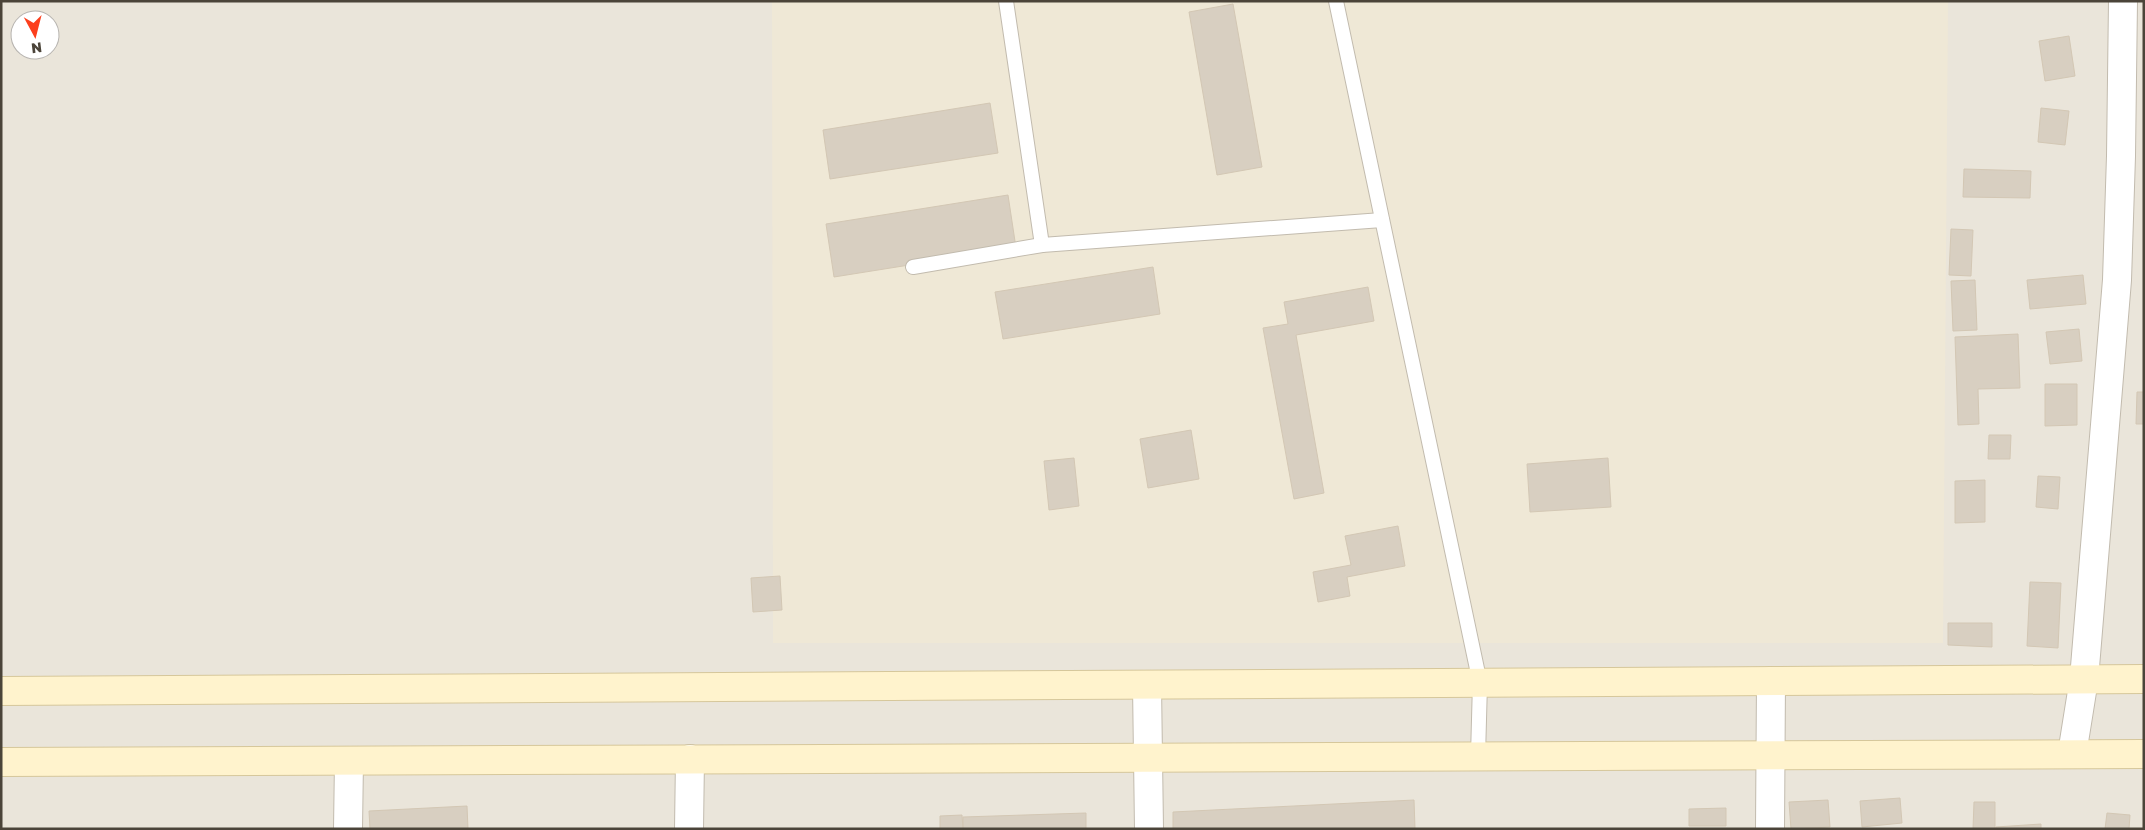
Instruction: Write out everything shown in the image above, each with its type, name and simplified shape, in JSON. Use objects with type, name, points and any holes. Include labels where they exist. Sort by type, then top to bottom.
[{"type":"street","points":[[2072,754],[2084,679],[2117,280],[2122,156],[2123,1]]},
{"type":"street","points":[[1,691],[2144,679]]},
{"type":"street","points":[[1770,829],[1771,681]]},
{"type":"street","points":[[1147,685],[1149,829]]},
{"type":"street","points":[[1,762],[2144,754]]},
{"type":"street","points":[[689,829],[690,759]]},
{"type":"street","points":[[348,829],[349,761]]},
{"type":"lane","points":[[1006,1],[1042,245]]},
{"type":"lane","points":[[1336,1],[1480,683],[1478,756]]},
{"type":"lane","points":[[912,267],[1042,245],[1382,220]]},
{"type":"shaded area","points":[[1,1],[2144,1],[2144,829],[1,829]]},
{"type":"shaded area","points":[[772,1],[1948,1],[1943,643],[773,643]]},
{"type":"building","points":[[1233,4],[1262,167],[1217,175],[1189,12]]},
{"type":"building","points":[[2069,36],[2075,76],[2045,81],[2039,41]]},
{"type":"building","points":[[990,103],[998,153],[830,179],[823,130]]},
{"type":"building","points":[[2041,108],[2069,111],[2065,145],[2038,142]]},
{"type":"building","points":[[1964,169],[2031,171],[2030,198],[1963,197]]},
{"type":"building","points":[[1008,195],[1016,248],[834,277],[826,224]]},
{"type":"building","points":[[1951,229],[1973,230],[1971,276],[1949,275]]},
{"type":"building","points":[[1153,267],[1160,314],[1003,339],[995,292]]},
{"type":"building","points":[[2083,275],[2086,304],[2030,309],[2027,280]]},
{"type":"building","points":[[1975,280],[1977,330],[1953,331],[1951,281]]},
{"type":"building","points":[[1368,287],[1374,321],[1296,335],[1324,493],[1294,499],[1263,328],[1288,324],[1284,302]]},
{"type":"building","points":[[2079,329],[2082,361],[2050,364],[2046,332]]},
{"type":"building","points":[[2018,334],[2020,388],[1978,389],[1979,424],[1958,425],[1955,337]]},
{"type":"building","points":[[2045,384],[2077,384],[2077,425],[2045,426]]},
{"type":"building","points":[[2137,392],[2144,392],[2144,424],[2136,424]]},
{"type":"building","points":[[1191,430],[1199,479],[1148,488],[1140,439]]},
{"type":"building","points":[[1989,435],[2011,435],[2010,459],[1988,459]]},
{"type":"building","points":[[1074,458],[1079,506],[1049,510],[1044,461]]},
{"type":"building","points":[[1608,458],[1611,507],[1530,512],[1527,464]]},
{"type":"building","points":[[2038,476],[2060,477],[2058,509],[2036,507]]},
{"type":"building","points":[[1985,480],[1985,522],[1955,523],[1955,481]]},
{"type":"building","points":[[1398,526],[1405,566],[1347,577],[1350,596],[1318,602],[1313,572],[1351,565],[1345,536]]},
{"type":"building","points":[[780,576],[782,610],[753,612],[751,578]]},
{"type":"building","points":[[2030,582],[2061,583],[2058,648],[2027,646]]},
{"type":"building","points":[[1948,623],[1992,623],[1992,647],[1948,645]]},
{"type":"building","points":[[1900,798],[1902,823],[1862,827],[1860,801]]},
{"type":"building","points":[[1414,800],[1415,829],[1173,829],[1173,812]]},
{"type":"building","points":[[1828,800],[1830,827],[1791,829],[1789,802]]},
{"type":"building","points":[[1974,802],[1995,802],[1995,829],[1973,829]]},
{"type":"building","points":[[467,806],[468,829],[370,829],[369,811]]},
{"type":"building","points":[[1726,808],[1726,826],[1689,826],[1689,809]]},
{"type":"building","points":[[1086,813],[1086,829],[963,829],[963,817]]},
{"type":"building","points":[[2107,813],[2130,815],[2129,829],[2105,829]]},
{"type":"building","points":[[962,815],[963,829],[940,829],[940,816]]},
{"type":"building","points":[[2041,824],[2041,829],[1996,829],[1996,827]]}]
